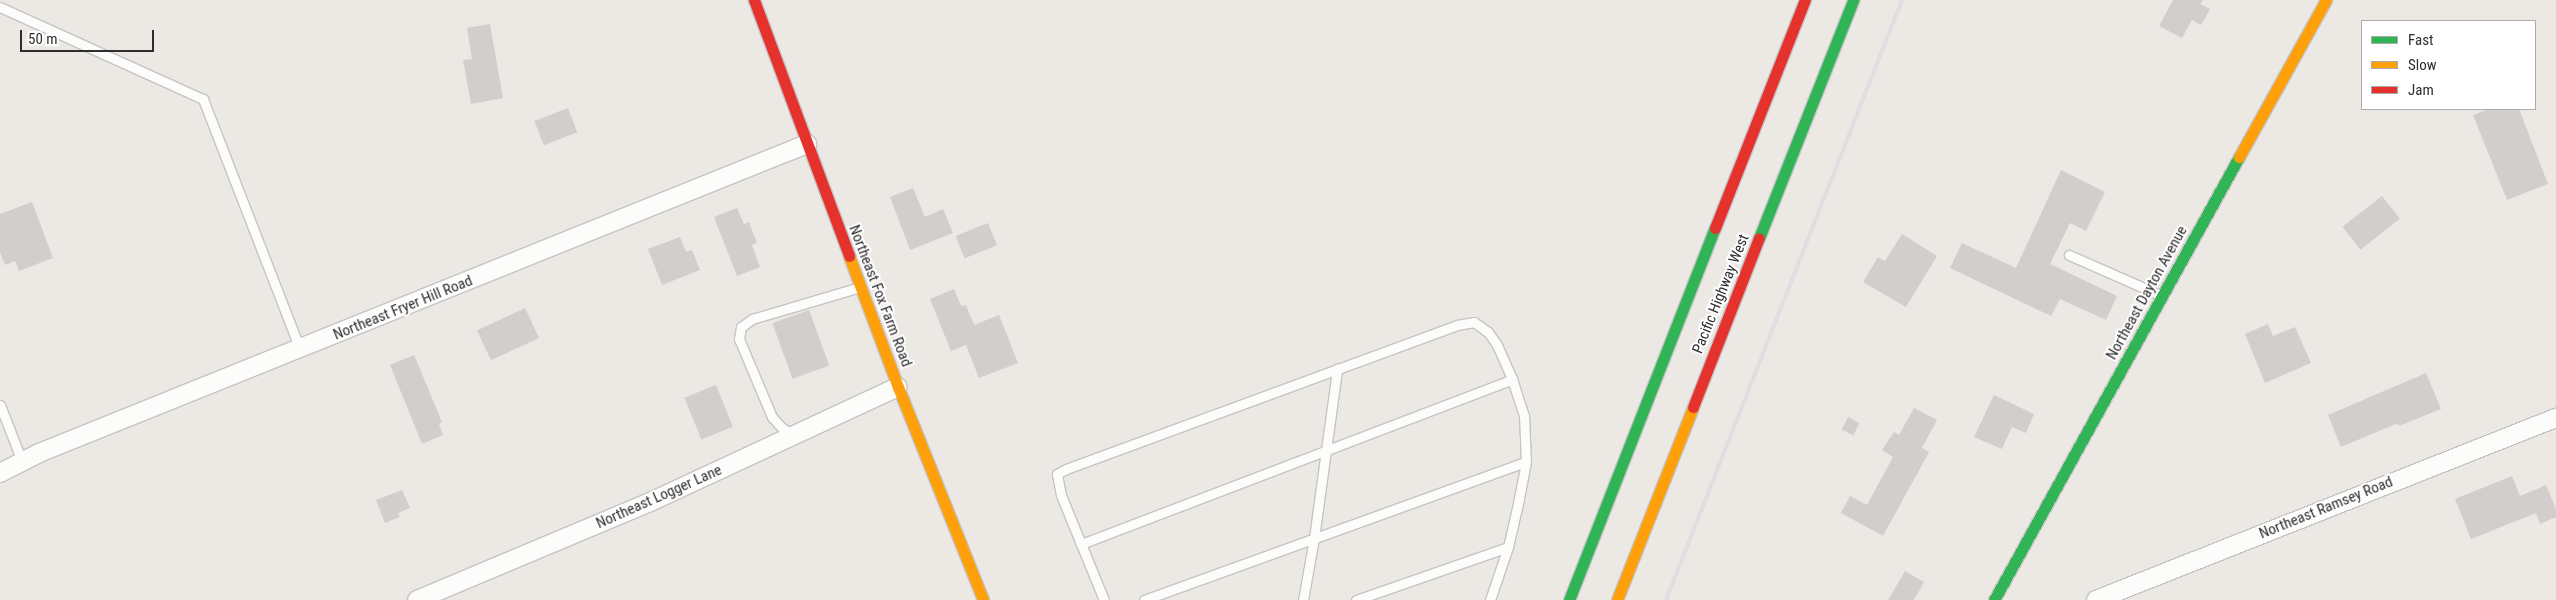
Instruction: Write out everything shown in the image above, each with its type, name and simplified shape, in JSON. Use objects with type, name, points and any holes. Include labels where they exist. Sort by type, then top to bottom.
[{"type":"street","name":"Northeast Fox Farm Road","points":[[754,0],[898,387],[983,600]]},
{"type":"street","name":"Pacific Highway West","points":[[1569,600],[1804,0]]},
{"type":"street","name":"Northeast Dayton Avenue","points":[[1994,600],[2326,0]]},
{"type":"street","name":"Pacific Highway West","points":[[1617,600],[1853,2]]},
{"type":"street","name":"Northeast Fryer Hill Road","points":[[0,473],[22,461],[807,144]]},
{"type":"street","name":"Northeast Logger Lane","points":[[417,600],[650,502],[898,387]]},
{"type":"street","name":"Northeast Ramsey Road","points":[[2096,600],[2556,418]]},
{"type":"lane","points":[[1839,0],[1853,2]]},
{"type":"lane","points":[[0,7],[203,99],[300,350]]},
{"type":"lane","points":[[2069,255],[2162,296]]},
{"type":"lane","points":[[794,436],[781,427],[772,417],[739,339],[741,327],[752,319],[861,287]]},
{"type":"lane","points":[[1104,600],[1061,495],[1057,474],[1066,469],[1457,325],[1474,322],[1488,332],[1497,345],[1512,378],[1524,415],[1526,462],[1508,547],[1490,600]]},
{"type":"lane","points":[[1303,600],[1327,450],[1337,369]]},
{"type":"lane","points":[[1081,544],[1512,378]]},
{"type":"lane","points":[[0,405],[22,461]]},
{"type":"lane","points":[[1144,600],[1526,462]]},
{"type":"lane","points":[[1356,600],[1508,547]]},
{"type":"building","points":[[2173,0],[2203,0],[2200,4],[2210,9],[2201,25],[2192,20],[2182,38],[2159,26]]},
{"type":"building","points":[[490,24],[503,98],[471,104],[463,60],[472,59],[467,28]]},
{"type":"building","points":[[568,108],[577,132],[544,145],[534,121]]},
{"type":"building","points":[[2486,110],[2519,110],[2548,184],[2507,200],[2473,115]]},
{"type":"building","points":[[2061,170],[2105,192],[2086,231],[2070,223],[2050,264],[2117,296],[2106,320],[2060,299],[2051,316],[1950,268],[1962,243],[2016,268]]},
{"type":"building","points":[[913,188],[925,217],[943,209],[953,233],[910,250],[890,197]]},
{"type":"building","points":[[2382,196],[2400,219],[2360,250],[2343,227]]},
{"type":"building","points":[[32,202],[53,258],[19,271],[15,261],[5,265],[0,252],[0,214]]},
{"type":"building","points":[[737,208],[744,224],[749,222],[757,243],[752,245],[760,267],[737,276],[714,217]]},
{"type":"building","points":[[988,223],[997,245],[965,258],[956,236]]},
{"type":"building","points":[[1902,234],[1937,256],[1906,307],[1863,282],[1878,257],[1885,261]]},
{"type":"building","points":[[680,237],[686,252],[692,250],[700,270],[662,285],[648,249]]},
{"type":"building","points":[[954,289],[961,306],[966,305],[974,325],[999,315],[1018,363],[979,378],[966,345],[951,351],[930,299]]},
{"type":"building","points":[[525,308],[539,338],[491,360],[477,330]]},
{"type":"building","points":[[809,310],[829,365],[793,379],[772,323]]},
{"type":"building","points":[[2268,324],[2273,336],[2295,327],[2311,363],[2265,383],[2245,334]]},
{"type":"building","points":[[414,355],[442,422],[439,424],[443,435],[422,444],[390,365]]},
{"type":"building","points":[[2426,373],[2441,409],[2399,426],[2398,423],[2341,447],[2328,415]]},
{"type":"building","points":[[716,385],[733,427],[701,439],[684,398]]},
{"type":"building","points":[[1994,395],[2034,414],[2026,433],[2012,427],[2002,449],[1974,437]]},
{"type":"building","points":[[1914,408],[1937,420],[1922,448],[1929,452],[1883,536],[1841,513],[1850,496],[1867,505],[1893,457],[1882,450],[1894,432],[1899,435]]},
{"type":"building","points":[[1848,417],[1860,423],[1853,435],[1842,429]]},
{"type":"building","points":[[2512,476],[2520,496],[2546,485],[2556,509],[2556,517],[2540,524],[2536,513],[2471,539],[2455,499]]},
{"type":"building","points":[[402,490],[410,508],[398,513],[400,517],[385,523],[376,500]]},
{"type":"building","points":[[1905,571],[1924,582],[1914,600],[1888,600]]},
{"type":"railway","points":[[1666,600],[1902,0]]},
{"type":"traffic: fast","points":[[1759,238],[1853,0]]},
{"type":"traffic: fast","points":[[1994,600],[2239,157]]},
{"type":"traffic: fast","points":[[1569,600],[1715,228]]},
{"type":"traffic: slow","points":[[2239,157],[2326,0]]},
{"type":"traffic: slow","points":[[849,256],[898,387],[983,600]]},
{"type":"traffic: slow","points":[[1617,600],[1693,407]]},
{"type":"traffic: jam","points":[[754,0],[849,256]]},
{"type":"traffic: jam","points":[[1715,228],[1805,0]]},
{"type":"traffic: jam","points":[[1693,407],[1759,238]]}]
